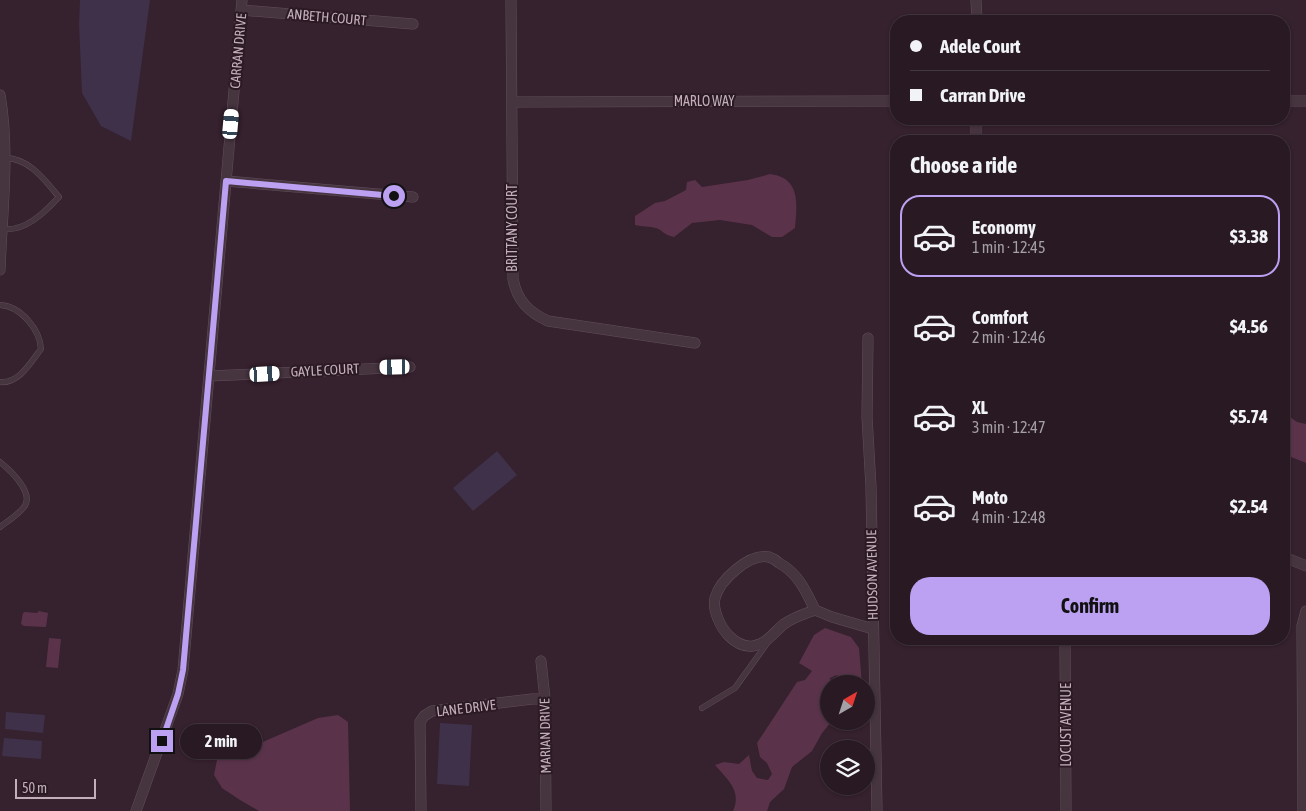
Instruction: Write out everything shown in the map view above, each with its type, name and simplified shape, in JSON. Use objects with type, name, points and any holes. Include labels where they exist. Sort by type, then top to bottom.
[{"type":"street","name":"BRITTANY COURT","points":[[511,0],[513,278],[517,295],[535,315],[548,321],[695,342]]},
{"type":"street","points":[[976,0],[977,15]]},
{"type":"street","name":"ANBETH COURT","points":[[241,5],[413,24]]},
{"type":"street","name":"CARRAN DRIVE","points":[[136,811],[178,694],[183,670],[241,5]]},
{"type":"street","points":[[0,95],[4,116],[0,270]]},
{"type":"street","name":"MARLO WAY","points":[[512,102],[890,101]]},
{"type":"street","points":[[1290,101],[1306,101]]},
{"type":"street","points":[[226,181],[413,197]]},
{"type":"street","name":"HUDSON AVENUE","points":[[868,338],[868,417],[877,811]]},
{"type":"street","name":"GAYLE COURT","points":[[209,376],[410,367]]},
{"type":"street","points":[[815,610],[803,585],[790,569],[769,557],[753,559],[735,569],[722,582],[715,599],[716,614],[725,631],[732,640],[742,645],[754,646],[771,638],[783,625],[798,616],[815,610],[873,629]]},
{"type":"street","points":[[1290,559],[1306,566]]},
{"type":"street","points":[[1302,811],[1302,626],[1306,611]]},
{"type":"street","name":"LOCUST AVENUE","points":[[1065,645],[1066,811]]},
{"type":"street","name":"MARIAN DRIVE","points":[[541,661],[545,699],[546,811]]},
{"type":"street","name":"LANE DRIVE","points":[[421,811],[420,722],[424,716],[432,711],[545,699]]},
{"type":"lane","points":[[1,229],[19,228],[34,220],[59,198],[45,180],[26,164],[19,160],[4,158]]},
{"type":"lane","points":[[0,306],[12,308],[28,321],[41,340],[41,349],[27,367],[15,378],[0,382]]},
{"type":"lane","points":[[0,462],[22,486],[27,497],[24,507],[0,527]]},
{"type":"lane","points":[[702,708],[735,688],[771,638]]},
{"type":"shaded area","points":[[80,0],[150,0],[131,141],[101,126],[82,93],[79,24]]},
{"type":"shaded area","points":[[770,174],[780,176],[787,181],[795,194],[795,228],[782,237],[772,237],[752,225],[720,220],[692,223],[674,237],[656,228],[635,225],[635,216],[655,203],[665,201],[686,190],[687,182],[695,180],[702,187],[748,180]]},
{"type":"shaded area","points":[[1290,417],[1297,422],[1306,424],[1306,463],[1290,456]]},
{"type":"shaded area","points":[[497,451],[517,475],[473,511],[453,488]]},
{"type":"shaded area","points":[[39,611],[48,613],[46,627],[24,626],[21,624],[23,613],[37,613]]},
{"type":"shaded area","points":[[825,628],[851,637],[859,648],[861,675],[820,675],[820,730],[824,730],[812,751],[792,767],[784,789],[770,802],[767,811],[733,811],[736,797],[735,792],[729,781],[715,765],[724,762],[739,764],[749,755],[752,771],[757,778],[768,780],[772,774],[767,763],[760,757],[757,743],[797,682],[805,680],[812,671],[799,663],[814,635]]},
{"type":"shaded area","points":[[49,638],[61,639],[58,668],[46,667]]},
{"type":"shaded area","points":[[6,712],[45,715],[43,733],[5,729]]},
{"type":"shaded area","points":[[338,715],[348,722],[350,811],[259,811],[222,788],[214,775],[217,760],[227,751],[249,748],[318,718]]},
{"type":"shaded area","points":[[440,723],[472,725],[469,786],[437,784]]},
{"type":"shaded area","points":[[4,738],[42,741],[41,759],[2,756]]},
{"type":"route","points":[[162,741],[178,694],[183,670],[226,181],[394,196]]}]
